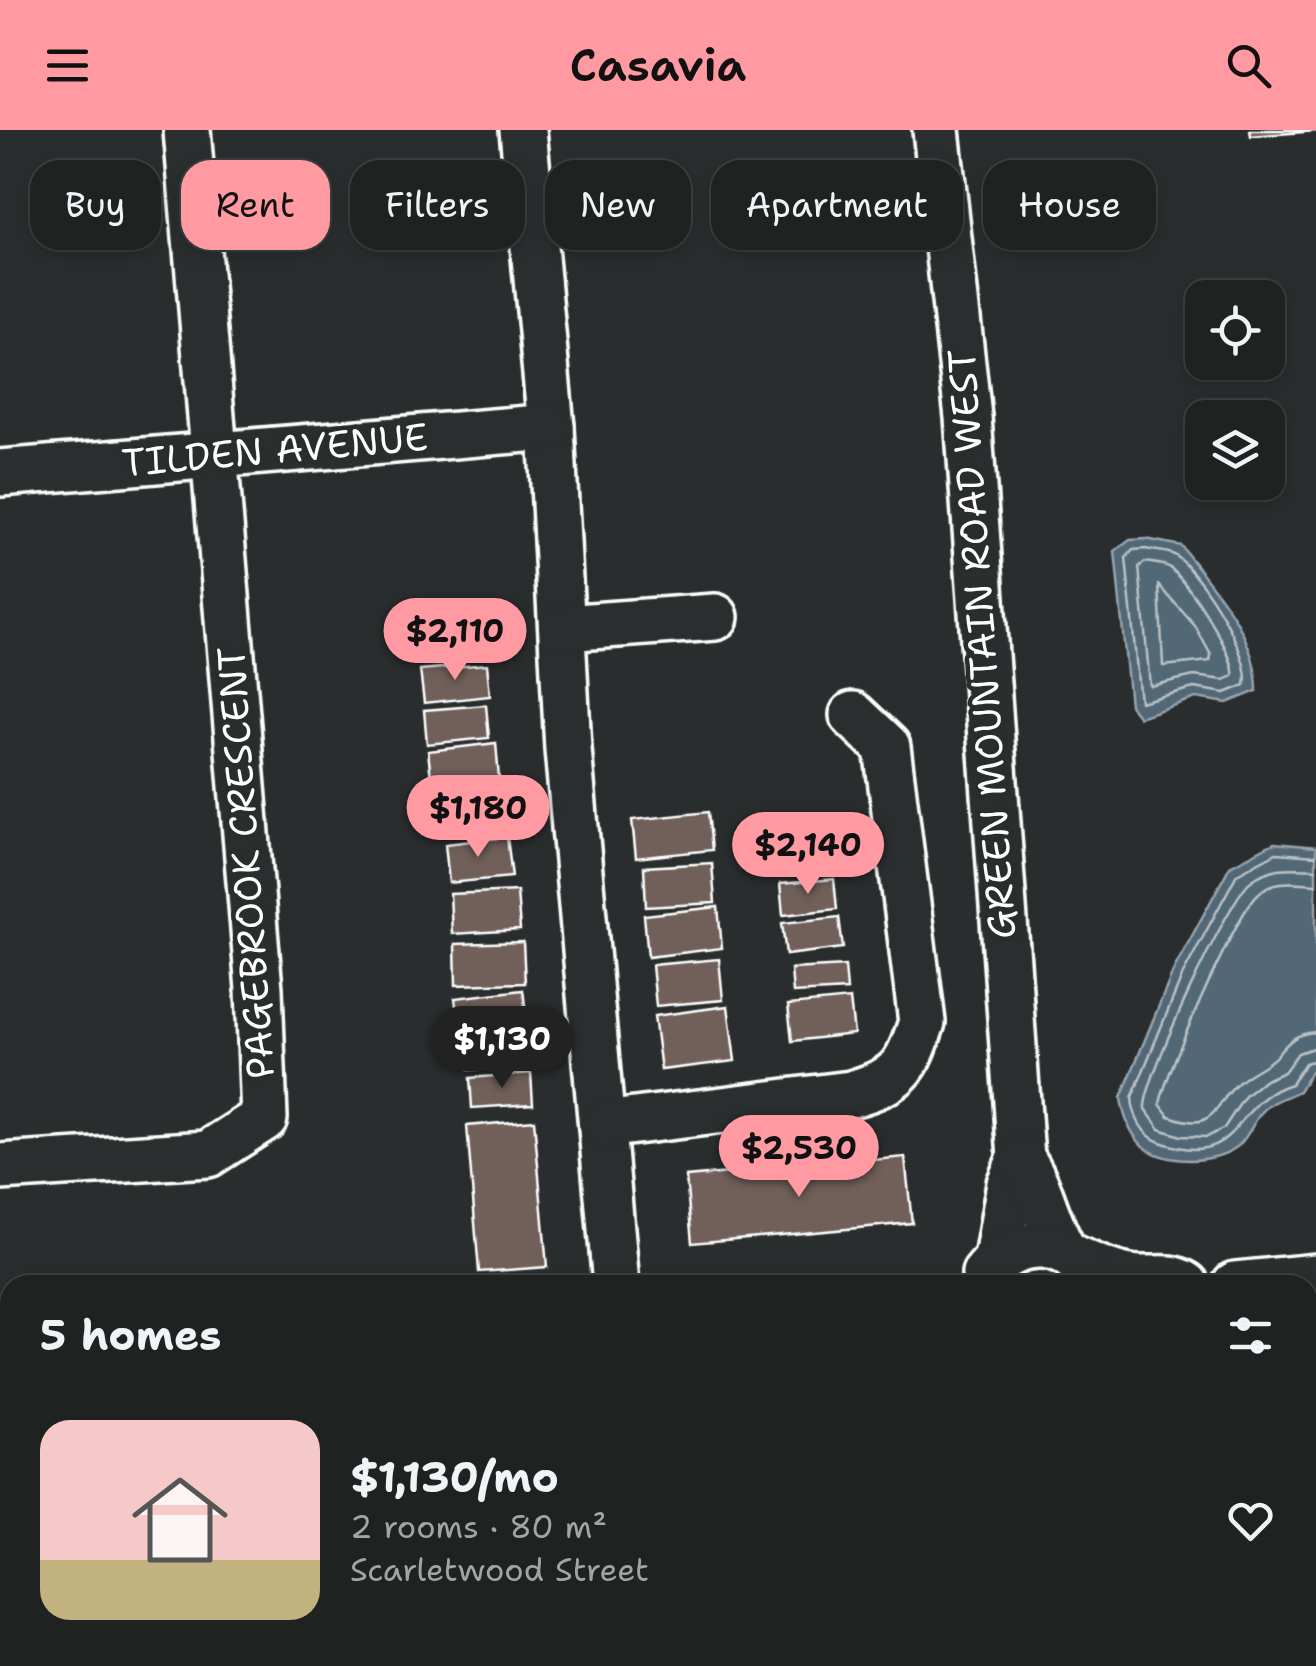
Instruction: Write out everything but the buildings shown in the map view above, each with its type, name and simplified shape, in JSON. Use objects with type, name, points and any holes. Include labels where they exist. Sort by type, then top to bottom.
[{"type":"street","points":[[187,130],[215,454]]},
{"type":"street","points":[[524,130],[551,427],[568,750],[615,1275]]},
{"type":"street","name":"GREEN MOUNTAIN ROAD WEST","points":[[936,130],[968,417],[1021,1158],[982,1275]]},
{"type":"street","name":"TILDEN AVENUE","points":[[0,473],[551,427]]},
{"type":"street","name":"PAGEBROOK CRESCENT","points":[[0,1168],[208,1154],[264,1118],[258,988],[215,454]]},
{"type":"street","points":[[563,628],[715,617]]},
{"type":"street","points":[[603,1125],[852,1094],[876,1087],[909,1064],[922,1022],[887,747],[853,715]]},
{"type":"street","name":"GREEN MOUNTAIN ROAD WEST","points":[[1021,1158],[1038,1182],[1051,1230],[1077,1265]]},
{"type":"street","points":[[983,1275],[1028,1244],[1077,1265],[1116,1275]]},
{"type":"water","points":[[1130,540],[1181,546],[1220,596],[1250,650],[1257,691],[1227,703],[1196,698],[1139,717],[1130,705],[1115,551]]},
{"type":"water","points":[[1274,843],[1316,847],[1316,1064],[1299,1091],[1265,1109],[1241,1143],[1229,1152],[1191,1160],[1164,1157],[1138,1141],[1128,1124],[1121,1098],[1174,969],[1230,866]]}]
